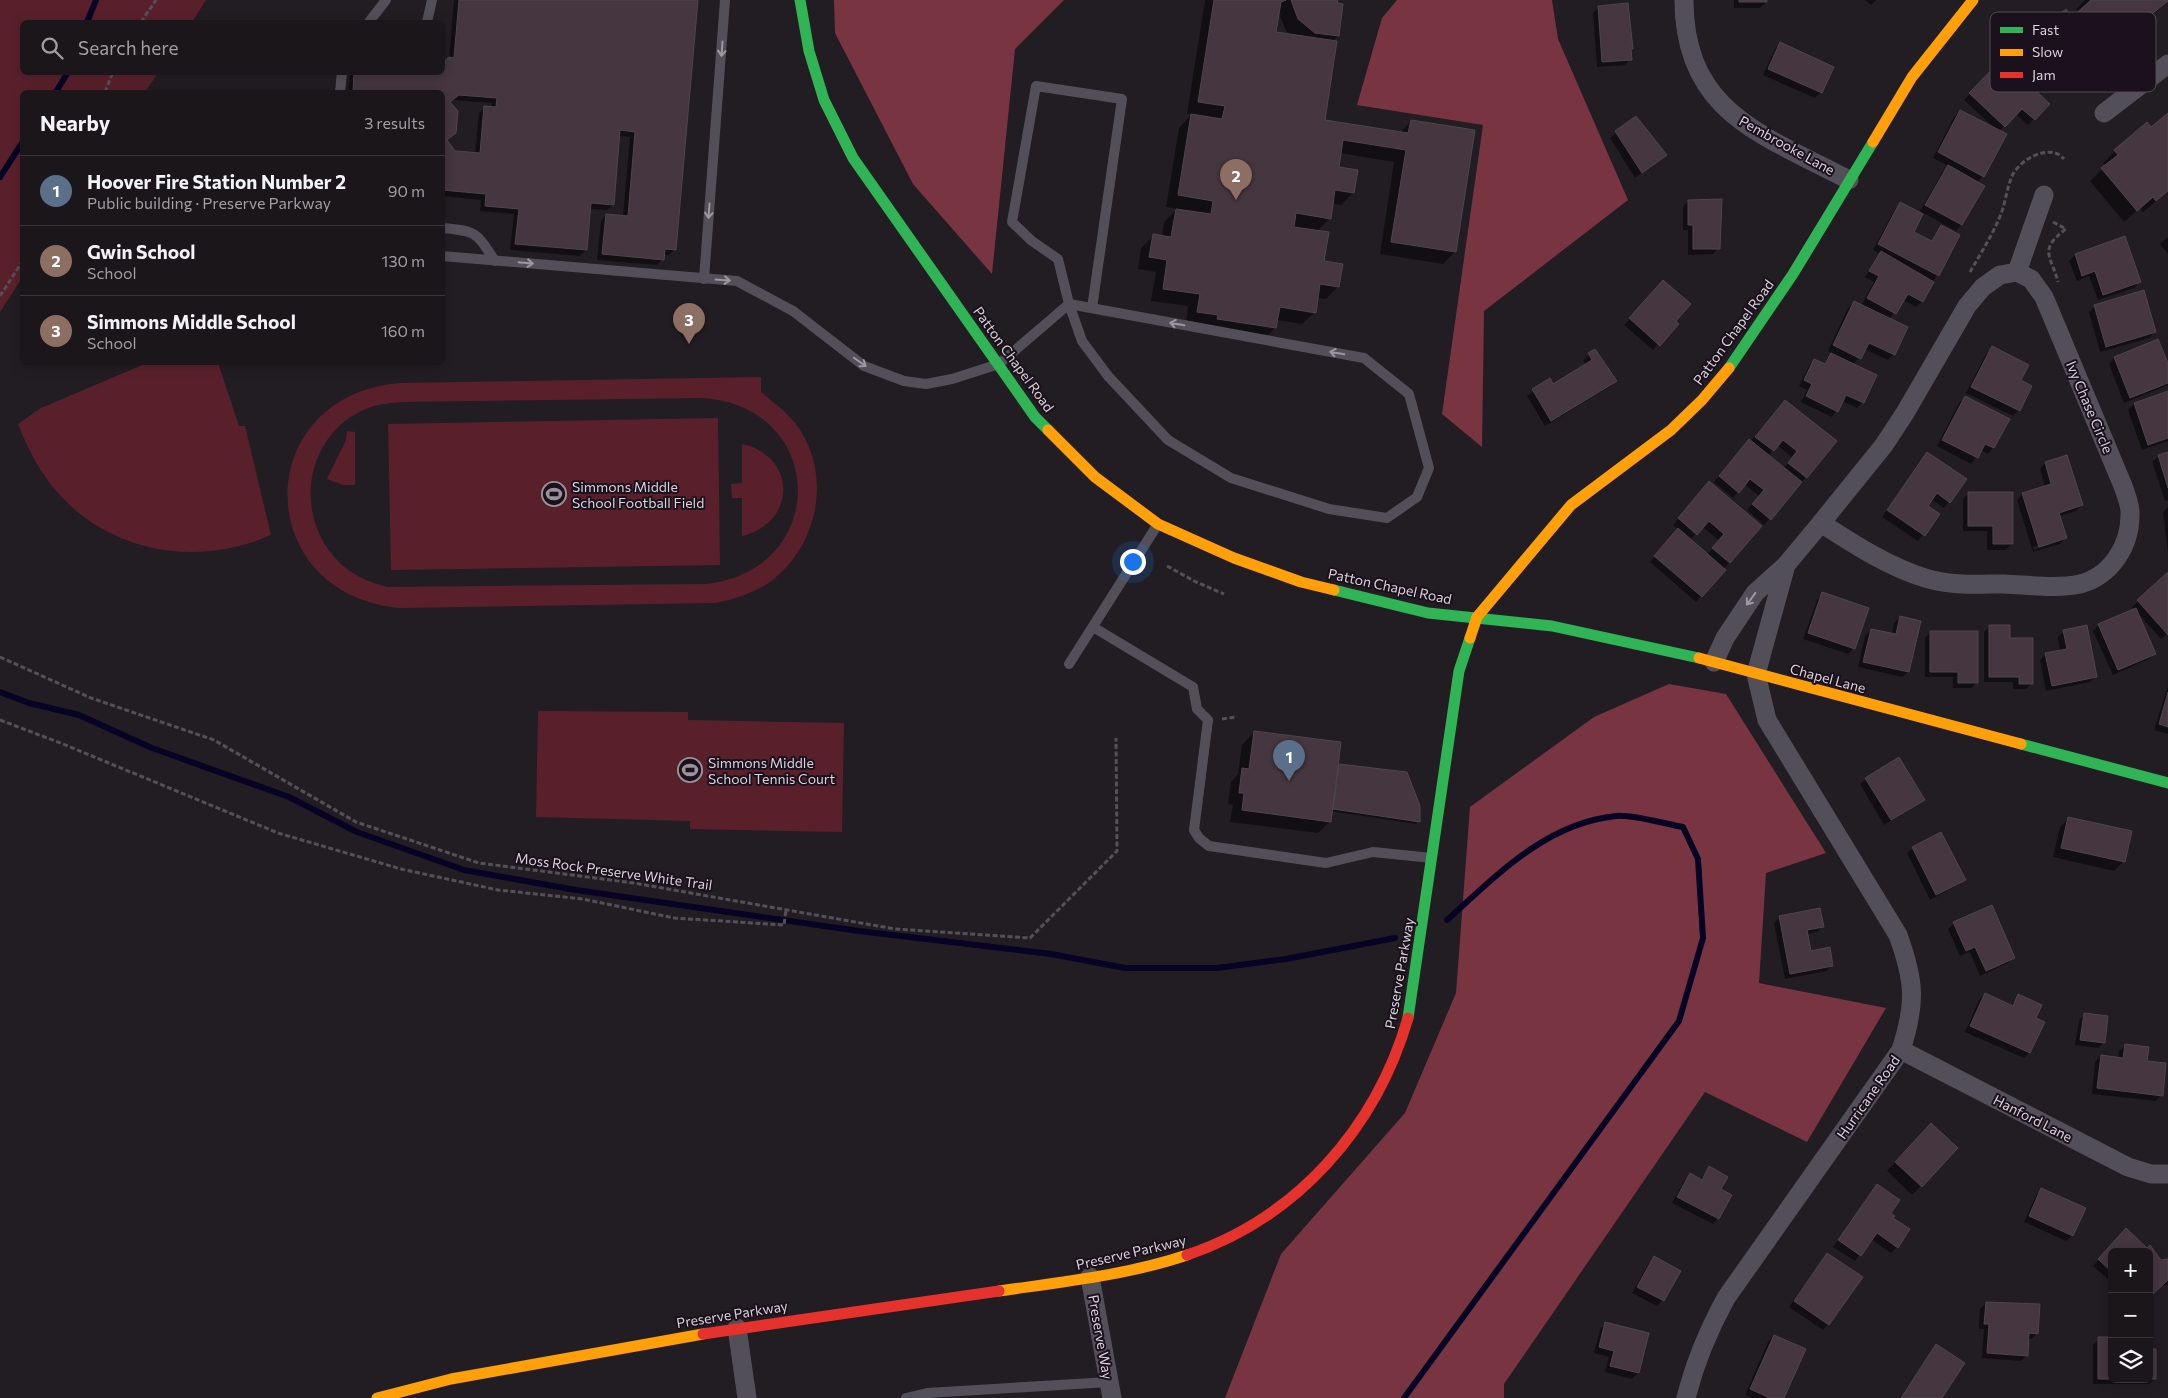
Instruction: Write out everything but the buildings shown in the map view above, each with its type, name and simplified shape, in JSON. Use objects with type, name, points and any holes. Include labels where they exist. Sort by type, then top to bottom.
[{"type":"street","name":"Patton Chapel Road","points":[[800,0],[809,51],[824,100],[853,158],[1035,417],[1095,478],[1158,524],[1234,558],[1301,582],[1428,613],[1476,617],[1572,505],[1671,430],[1708,393],[1731,365],[1793,274],[1912,77],[1973,0]]},
{"type":"street","name":"Pembrooke Lane","points":[[1684,0],[1689,50],[1705,85],[1721,105],[1746,125],[1849,180]]},
{"type":"street","points":[[2156,73],[2168,64]]},
{"type":"street","points":[[2104,113],[2131,92]]},
{"type":"street","points":[[1714,662],[1725,638],[1755,593],[1786,565],[1890,437],[1966,306],[1983,287],[2000,275],[2017,272],[2044,195]]},
{"type":"street","name":"Ivy Chase Circle","points":[[1821,523],[1866,553],[1927,579],[1962,583],[2061,586],[2080,584],[2098,578],[2110,566],[2122,550],[2128,535],[2131,513],[2123,486],[2044,297],[2031,279],[2017,272]]},
{"type":"street","points":[[1756,674],[1786,565]]},
{"type":"street","name":"Chapel Lane","points":[[1476,617],[1552,626],[1714,662],[2168,783]]},
{"type":"street","name":"Preserve Parkway","points":[[377,1398],[451,1379],[737,1328],[1090,1277],[1167,1262],[1208,1248],[1249,1226],[1287,1202],[1315,1177],[1342,1148],[1374,1102],[1400,1047],[1411,1009],[1433,858],[1439,796],[1459,671],[1476,617]]},
{"type":"street","name":"Hurricane Road","points":[[1686,1398],[1695,1362],[1708,1330],[1726,1298],[1901,1050],[1910,1023],[1913,984],[1909,964],[1898,935],[1767,720],[1756,674]]},
{"type":"street","name":"Hanford Lane","points":[[1901,1050],[2128,1167],[2151,1174],[2168,1174]]},
{"type":"street","name":"Preserve Way","points":[[1090,1277],[1111,1390]]},
{"type":"street","points":[[737,1328],[748,1398]]},
{"type":"lane","points":[[371,20],[386,0]]},
{"type":"lane","points":[[427,20],[432,0]]},
{"type":"lane","points":[[704,279],[726,0]]},
{"type":"lane","points":[[340,90],[342,75]]},
{"type":"lane","points":[[1069,304],[1364,358],[1409,394],[1429,468],[1416,497],[1388,518],[1329,509],[1231,478],[1168,440],[1108,376],[1082,341],[1069,304],[1058,259],[1032,241],[1012,222],[1036,86],[1122,99],[1092,308]]},
{"type":"lane","points":[[445,228],[469,230],[476,234],[495,261]]},
{"type":"lane","points":[[445,256],[737,281],[793,311],[864,366],[904,381],[926,384],[952,379],[999,364],[1069,304]]},
{"type":"lane","points":[[1070,664],[1158,524]]},
{"type":"lane","points":[[1093,627],[1193,688],[1197,709],[1208,720],[1194,830],[1199,838],[1209,846],[1326,863],[1373,852],[1433,858]]},
{"type":"lane","points":[[906,1398],[927,1393],[1111,1390]]},
{"type":"path","points":[[142,20],[156,0]]},
{"type":"path","points":[[106,90],[112,75]]},
{"type":"path","points":[[1967,277],[1996,226],[2014,173],[2023,164],[2039,154],[2051,151],[2060,153],[2064,159]]},
{"type":"path","points":[[2038,214],[2066,230],[2053,240],[2048,253],[2048,261],[2059,287]]},
{"type":"path","points":[[0,296],[20,265]]},
{"type":"path","points":[[1167,566],[1196,582],[1224,594]]},
{"type":"path","name":"Moss Rock Preserve White Trail","points":[[0,657],[91,698],[214,740],[356,822],[479,863],[634,883],[895,929],[1030,938],[1117,851],[1116,738]]},
{"type":"path","points":[[0,720],[278,833],[401,869],[498,890],[583,899],[674,918],[784,925],[786,911]]},
{"type":"shaded area","points":[[0,0],[206,0],[193,20],[20,20],[20,75],[157,75],[146,90],[20,90],[20,281],[0,312]]},
{"type":"shaded area","points":[[834,0],[1064,0],[1015,49],[992,274],[913,184],[835,33]]},
{"type":"shaded area","points":[[1397,0],[1552,0],[1558,39],[1628,200],[1484,311],[1482,447],[1442,414],[1483,125],[1357,105],[1382,18]]},
{"type":"shaded area","points":[[142,365],[219,365],[239,426],[245,426],[271,535],[243,545],[215,551],[186,552],[158,549],[130,542],[104,530],[80,514],[58,493],[30,452],[18,424],[41,408]]},
{"type":"shaded area","points":[[761,377],[761,392],[795,423],[807,442],[814,462],[817,483],[816,504],[811,525],[802,545],[790,563],[775,578],[754,591],[716,603],[400,608],[351,595],[315,568],[294,534],[288,494],[295,455],[316,421],[352,395],[401,383]],"holes":[[[703,398],[744,408],[774,429],[792,457],[798,489],[793,521],[775,550],[747,572],[706,584],[387,587],[362,578],[345,568],[325,544],[315,523],[311,500],[312,478],[318,456],[330,436],[346,420],[368,408],[402,402]]]},
{"type":"shaded area","name":"Simmons Middle School Football Field","points":[[718,418],[720,565],[391,570],[388,424]]},
{"type":"shaded area","points":[[347,431],[355,432],[355,485],[343,485],[327,479],[346,440]]},
{"type":"shaded area","points":[[742,444],[760,451],[773,462],[781,475],[783,490],[781,504],[773,518],[760,529],[742,536],[742,498],[732,498],[731,484],[742,483]]},
{"type":"shaded area","points":[[1669,684],[1726,694],[1826,853],[1766,873],[1759,983],[1886,1008],[1807,1142],[1705,1092],[1504,1384],[1504,1398],[1225,1398],[1281,1254],[1405,1113],[1456,993],[1470,807],[1594,717]]},
{"type":"shaded area","name":"Simmons Middle School Tennis Court","points":[[538,711],[688,712],[688,720],[844,723],[842,832],[690,829],[690,821],[536,817]]},
{"type":"waterway","points":[[88,20],[96,0]]},
{"type":"waterway","points":[[57,90],[66,75]]},
{"type":"waterway","points":[[0,177],[20,146]]},
{"type":"waterway","points":[[0,692],[29,703],[79,715],[152,748],[289,797],[357,832],[464,870],[576,890],[859,931],[1051,954],[1125,968],[1217,968],[1286,959],[1395,938]]},
{"type":"waterway","points":[[1404,1398],[1679,1021],[1703,938],[1698,859],[1683,827],[1622,816],[1591,821],[1567,829],[1545,840],[1524,854],[1484,886],[1447,920]]},
{"type":"traffic: fast","points":[[800,0],[809,51],[824,100],[853,158],[1035,417],[1048,430]]},
{"type":"traffic: fast","points":[[1729,368],[1793,274],[1873,142]]},
{"type":"traffic: fast","points":[[1334,590],[1428,613],[1552,626],[1699,658]]},
{"type":"traffic: fast","points":[[1408,1018],[1459,671],[1470,638]]},
{"type":"traffic: fast","points":[[2021,744],[2168,783]]},
{"type":"traffic: slow","points":[[1873,142],[1912,77],[1973,0]]},
{"type":"traffic: slow","points":[[1470,638],[1477,617],[1571,505],[1671,430],[1702,400],[1729,368]]},
{"type":"traffic: slow","points":[[1048,430],[1095,477],[1158,524],[1234,558],[1301,582],[1334,590]]},
{"type":"traffic: slow","points":[[1699,658],[2021,744]]},
{"type":"traffic: slow","points":[[999,1291],[1118,1273],[1187,1255]]},
{"type":"traffic: slow","points":[[377,1398],[451,1379],[703,1334]]},
{"type":"traffic: jam","points":[[1187,1255],[1227,1239],[1263,1218],[1297,1193],[1327,1164],[1353,1132],[1375,1096],[1394,1058],[1408,1018]]},
{"type":"traffic: jam","points":[[703,1334],[999,1291]]},
{"type":"place","name":"Gwin School","points":[[1236,200]]},
{"type":"place","name":"Simmons Middle School","points":[[689,344]]},
{"type":"place","name":"Simmons Middle School Football Field","points":[[554,494]]},
{"type":"place","name":"Simmons Middle School Tennis Court","points":[[690,770]]},
{"type":"place","name":"Hoover Fire Station Number 2","points":[[1289,781]]}]
